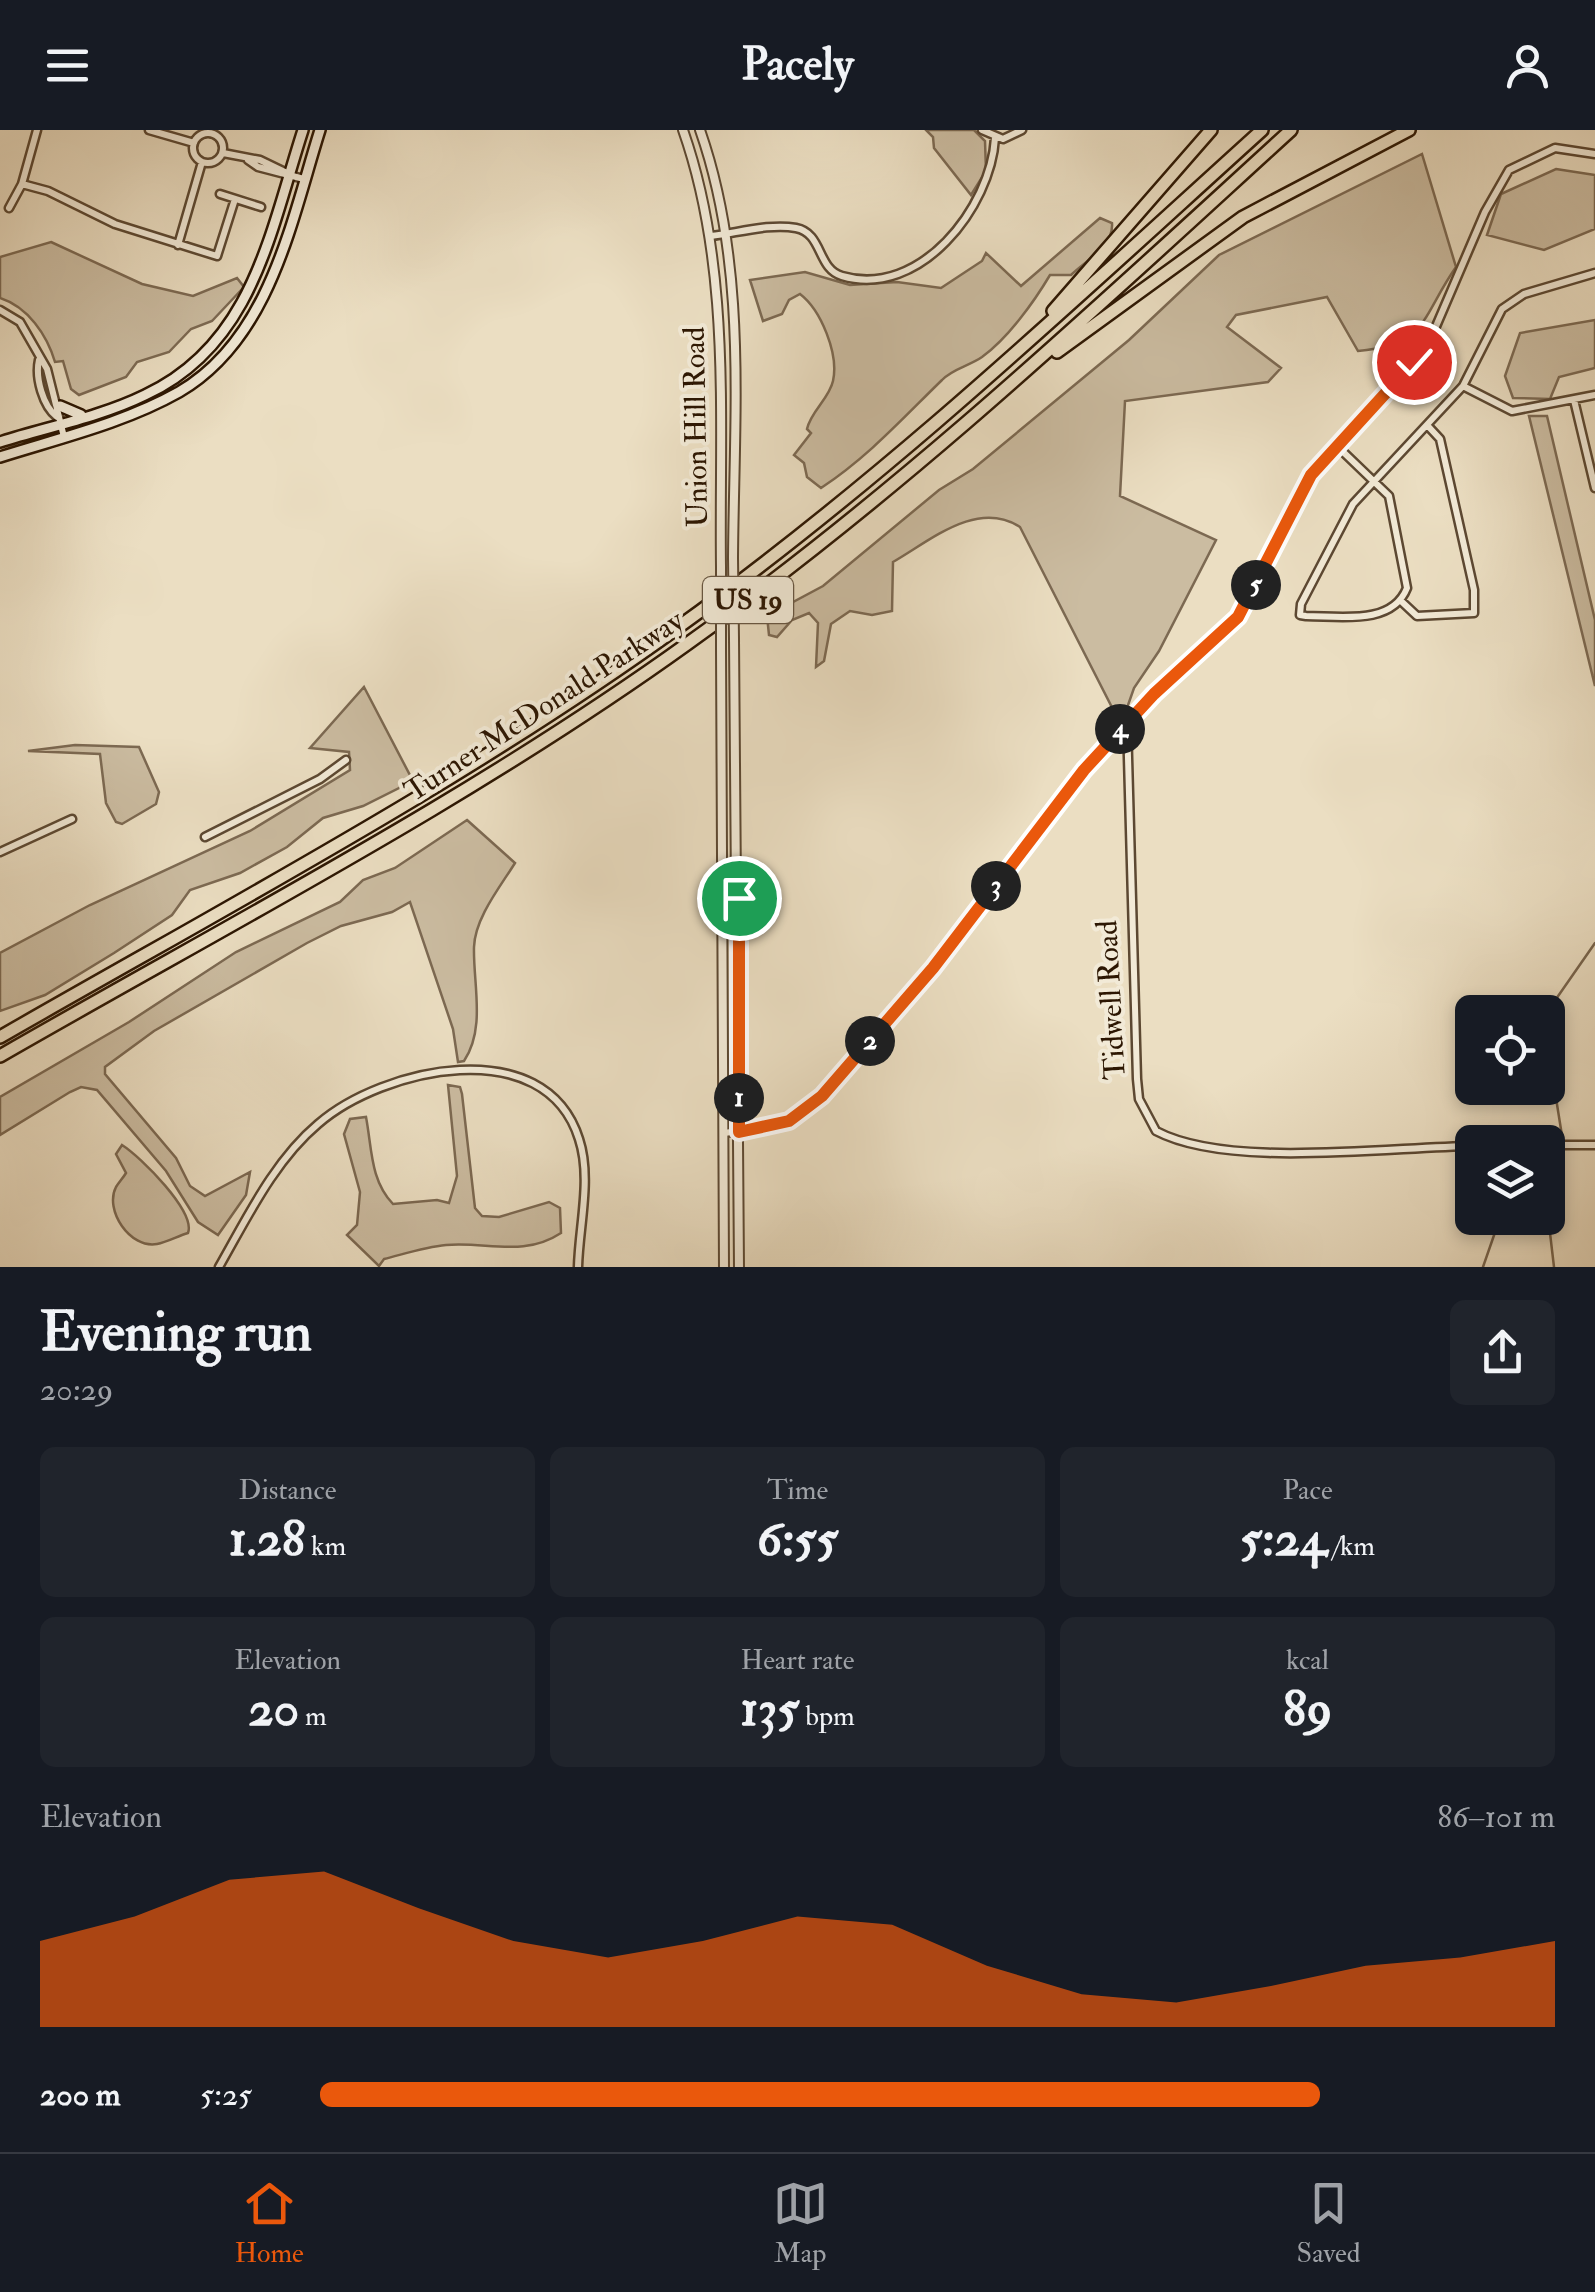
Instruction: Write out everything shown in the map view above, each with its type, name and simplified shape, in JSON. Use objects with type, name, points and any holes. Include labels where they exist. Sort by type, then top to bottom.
[{"type":"highway","points":[[1008,360],[1211,130]]},
{"type":"highway","name":"Turner McDonald Parkway","points":[[0,1037],[435,786],[581,694],[813,526],[1008,360],[1262,130]]},
{"type":"highway","name":"Turner McDonald Parkway","points":[[0,1056],[441,804],[603,702],[817,547],[1013,384],[1290,130]]},
{"type":"highway","points":[[1013,384],[1243,217],[1408,130]]},
{"type":"highway","points":[[0,1065],[138,977]]},
{"type":"main road","points":[[0,442],[59,416],[84,416],[144,396],[179,376],[215,345],[239,314],[256,278],[303,130]]},
{"type":"main road","points":[[0,457],[146,409],[183,390],[220,358],[247,324],[274,276],[320,130]]},
{"type":"main road","points":[[59,416],[84,416]]},
{"type":"street","points":[[9,208],[22,184],[37,130]]},
{"type":"street","points":[[149,130],[194,144]]},
{"type":"street","name":"Union Hill Road","points":[[683,130],[711,236],[718,340],[724,1267]]},
{"type":"street","name":"Union Hill Road","points":[[700,130],[727,234],[734,346],[738,1267]]},
{"type":"street","points":[[982,130],[995,138],[1011,138],[1022,130]]},
{"type":"street","points":[[213,132],[222,142],[223,153],[215,162],[202,162],[194,154],[194,144],[202,134],[213,132]]},
{"type":"street","points":[[711,236],[798,228],[813,238],[824,264],[840,276],[902,274],[938,251],[980,192],[992,172],[995,138]]},
{"type":"street","points":[[724,1133],[789,1121],[822,1096],[933,968],[1084,770],[1127,722],[1238,617],[1293,504],[1431,338],[1485,212],[1509,170],[1538,152],[1555,148],[1595,154]]},
{"type":"street","points":[[223,153],[304,179]]},
{"type":"street","points":[[178,245],[202,162]]},
{"type":"street","points":[[22,184],[178,245],[218,256],[235,198]]},
{"type":"street","points":[[220,194],[261,206]]},
{"type":"street","points":[[1338,446],[1375,481],[1388,496],[1407,580],[1400,601],[1364,617],[1300,615],[1301,604],[1335,534],[1375,481],[1463,386],[1502,308],[1524,294],[1595,273]]},
{"type":"street","points":[[0,310],[20,322],[47,368],[64,436]]},
{"type":"street","points":[[1463,386],[1512,411],[1595,395]]},
{"type":"street","points":[[1574,400],[1595,488]]},
{"type":"street","points":[[1400,601],[1418,616],[1474,613],[1474,590],[1440,439],[1427,425]]},
{"type":"street","name":"Tidwell Road","points":[[1127,722],[1136,1062],[1139,1099],[1156,1131],[1193,1145],[1256,1151],[1455,1146]]},
{"type":"street","points":[[206,836],[320,779],[346,760]]},
{"type":"street","points":[[0,852],[72,818]]},
{"type":"street","points":[[219,1267],[278,1169],[320,1121],[394,1084],[481,1070],[531,1081],[552,1096],[573,1123],[584,1160],[578,1267]]},
{"type":"street","points":[[1565,1145],[1595,1146]]},
{"type":"shaded area","points":[[926,130],[974,130],[985,141],[986,171],[971,195],[934,148],[933,137]]},
{"type":"shaded area","points":[[1422,154],[1456,267],[1411,335],[1381,348],[1358,351],[1327,297],[1236,315],[1227,327],[1281,368],[1268,382],[1125,401],[1120,496],[1216,540],[1159,651],[1134,688],[1121,725],[1020,527],[1004,520],[987,518],[954,526],[893,562],[892,611],[872,615],[850,611],[831,624],[824,661],[816,667],[818,623],[809,613],[792,620],[777,637],[769,635],[767,616],[823,586],[939,490],[973,469],[1129,340],[1219,255]]},
{"type":"shaded area","points":[[1556,169],[1595,175],[1595,229],[1544,250],[1487,235],[1501,194]]},
{"type":"shaded area","points":[[1100,218],[1112,223],[1104,246],[1071,275],[1050,275],[1020,319],[992,349],[946,376],[869,450],[821,488],[807,477],[804,463],[794,455],[811,433],[807,429],[809,423],[831,387],[831,346],[815,311],[800,294],[789,300],[782,314],[763,321],[750,280],[805,272],[850,285],[897,282],[941,288],[982,261],[986,253],[1021,286]]},
{"type":"shaded area","points":[[51,242],[142,284],[193,296],[237,278],[244,287],[212,321],[191,329],[169,352],[137,362],[126,377],[79,395],[71,389],[63,361],[55,362],[35,323],[0,298],[0,257]]},
{"type":"shaded area","points":[[1595,320],[1595,368],[1559,377],[1550,399],[1513,398],[1505,376],[1520,333]]},
{"type":"shaded area","points":[[1529,416],[1547,416],[1595,620],[1595,686]]},
{"type":"shaded area","points":[[364,687],[413,781],[363,806],[323,818],[287,847],[240,873],[190,890],[172,915],[114,953],[45,995],[0,1011],[0,953],[90,905],[250,831],[350,770],[349,752],[310,748]]},
{"type":"shaded area","points":[[75,745],[139,747],[159,792],[156,804],[122,824],[116,822],[106,803],[100,754],[28,751]]},
{"type":"shaded area","points":[[467,820],[515,863],[489,903],[475,936],[477,1020],[464,1061],[458,1062],[453,1029],[410,902],[392,912],[341,926],[307,943],[154,1031],[105,1067],[105,1074],[176,1158],[190,1186],[205,1196],[250,1172],[246,1195],[218,1235],[198,1222],[166,1171],[97,1090],[81,1087],[70,1092],[0,1135],[0,1097],[129,1022],[236,952],[340,902],[363,880],[395,868]]},
{"type":"shaded area","points":[[448,1085],[460,1087],[462,1094],[475,1208],[482,1216],[499,1217],[549,1202],[560,1208],[561,1233],[547,1241],[518,1247],[430,1247],[384,1259],[379,1266],[347,1235],[357,1225],[360,1192],[344,1134],[350,1119],[366,1117],[376,1174],[393,1204],[437,1200],[449,1203],[457,1176]]},
{"type":"shaded area","points":[[122,1145],[176,1199],[184,1212],[188,1233],[147,1244],[122,1226],[113,1196],[126,1173],[116,1154]]},
{"type":"waterway","points":[[1559,995],[1595,943]]},
{"type":"waterway","points":[[1557,1105],[1560,1125]]},
{"type":"waterway","points":[[1483,1267],[1494,1235]]},
{"type":"waterway","points":[[1550,1235],[1554,1267]]},
{"type":"route","points":[[739,898],[739,1132],[789,1121],[822,1096],[933,968],[1084,770],[1154,694],[1238,617],[1311,475],[1414,362]]}]
